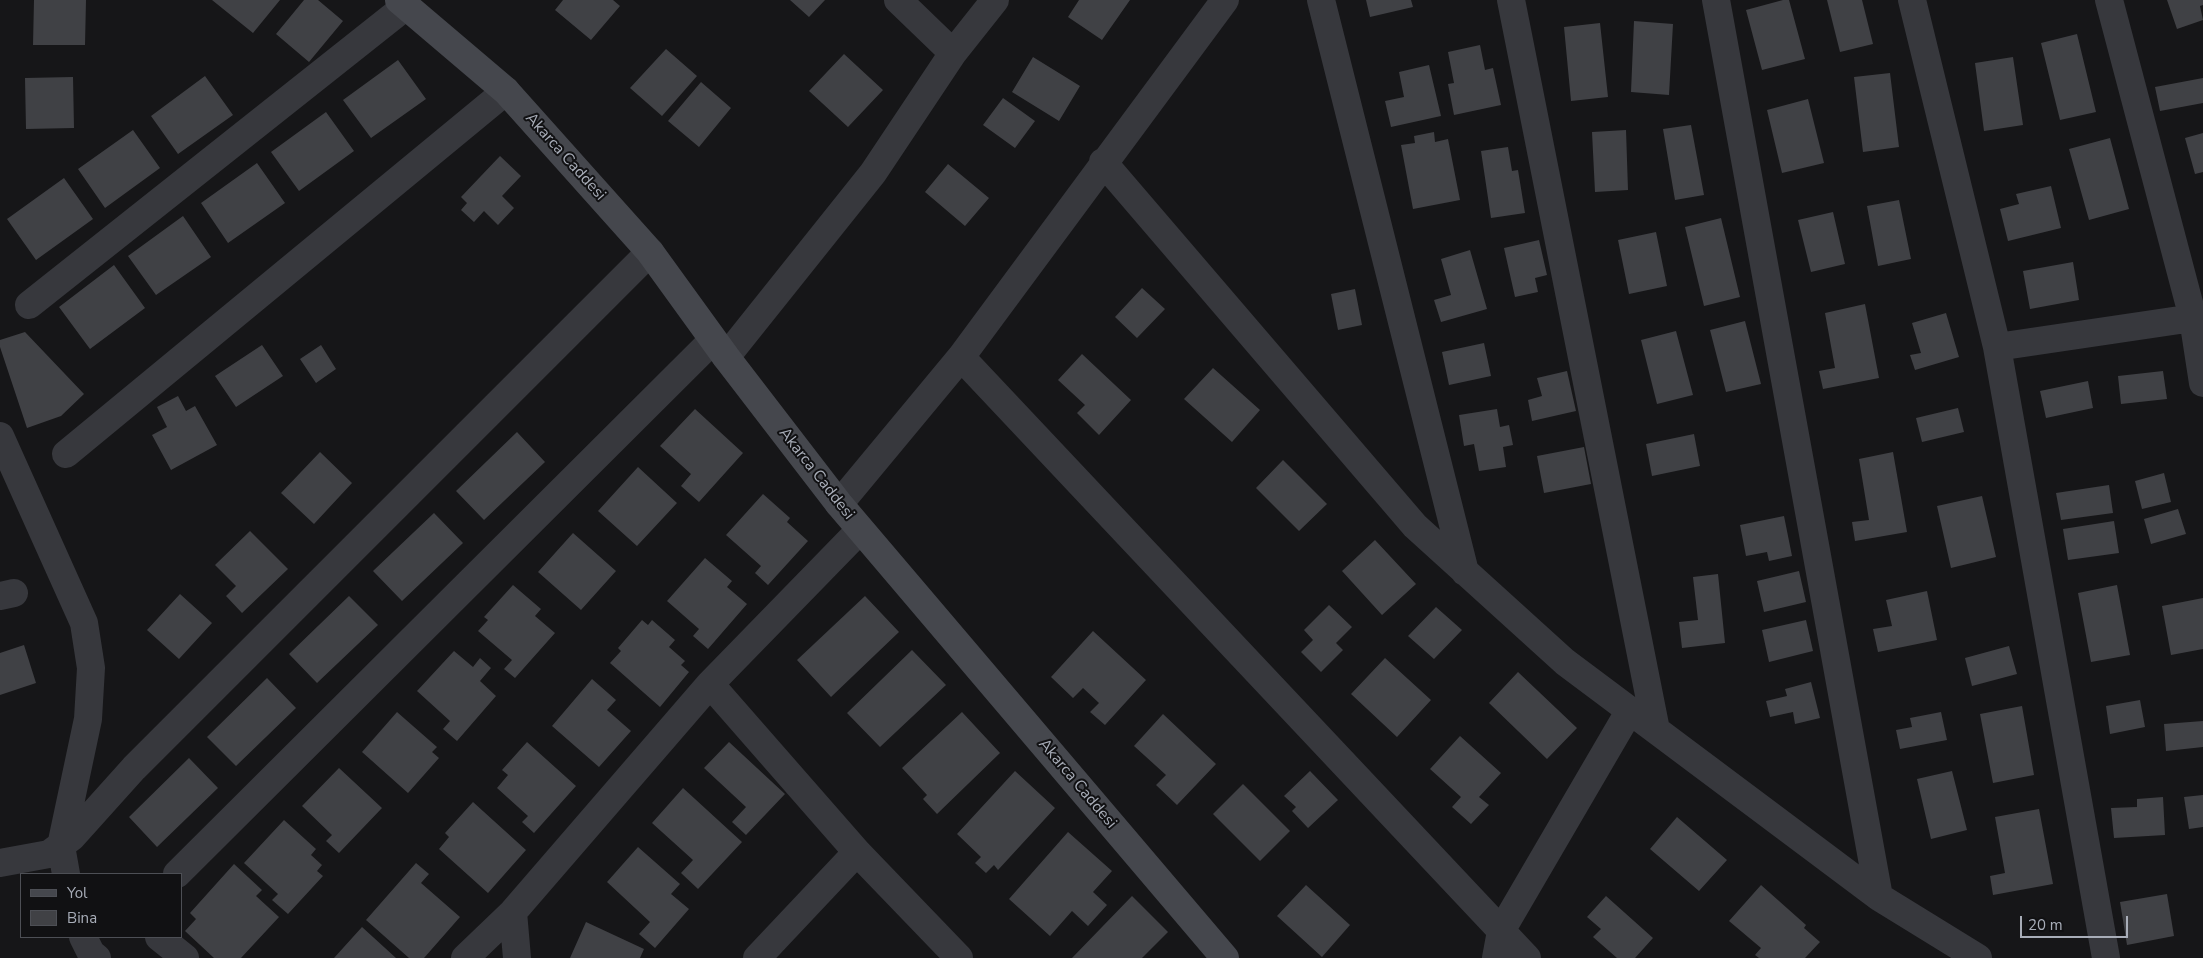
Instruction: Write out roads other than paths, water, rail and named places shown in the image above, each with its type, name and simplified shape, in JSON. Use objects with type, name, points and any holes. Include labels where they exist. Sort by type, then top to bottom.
[{"type":"main road","name":"Akarca Caddesi","points":[[402,3],[506,91],[650,252],[719,348],[860,530],[1225,958]]},
{"type":"street","points":[[898,0],[953,53]]},
{"type":"street","points":[[178,873],[719,348],[873,172],[953,53],[995,0]]},
{"type":"street","points":[[839,504],[961,357],[1103,162],[1225,0]]},
{"type":"street","points":[[1321,0],[1465,572]]},
{"type":"street","points":[[1511,0],[1656,730]]},
{"type":"street","points":[[1716,0],[1878,897]]},
{"type":"street","points":[[1912,0],[1997,346],[2106,958]]},
{"type":"street","points":[[2109,0],[2193,318],[2203,383]]},
{"type":"street","points":[[29,305],[402,3]]},
{"type":"street","points":[[66,454],[506,91]]},
{"type":"street","points":[[1103,162],[1415,526],[1465,572],[1565,662],[1878,897],[1978,958]]},
{"type":"street","points":[[0,863],[49,854],[72,837],[134,768],[650,252]]},
{"type":"street","points":[[1997,346],[2193,318]]},
{"type":"street","points":[[961,357],[1527,958]]},
{"type":"street","points":[[0,436],[84,623],[91,668],[88,719],[61,846],[66,873]]},
{"type":"street","points":[[466,958],[513,912],[710,684],[860,530]]},
{"type":"street","points":[[710,684],[857,852],[959,958]]},
{"type":"street","points":[[1496,958],[1501,931],[1630,710]]},
{"type":"street","points":[[757,958],[857,852]]},
{"type":"street","points":[[513,912],[517,958]]},
{"type":"street","points":[[84,938],[91,952],[97,958]]},
{"type":"street","points":[[160,938],[185,958]]}]
